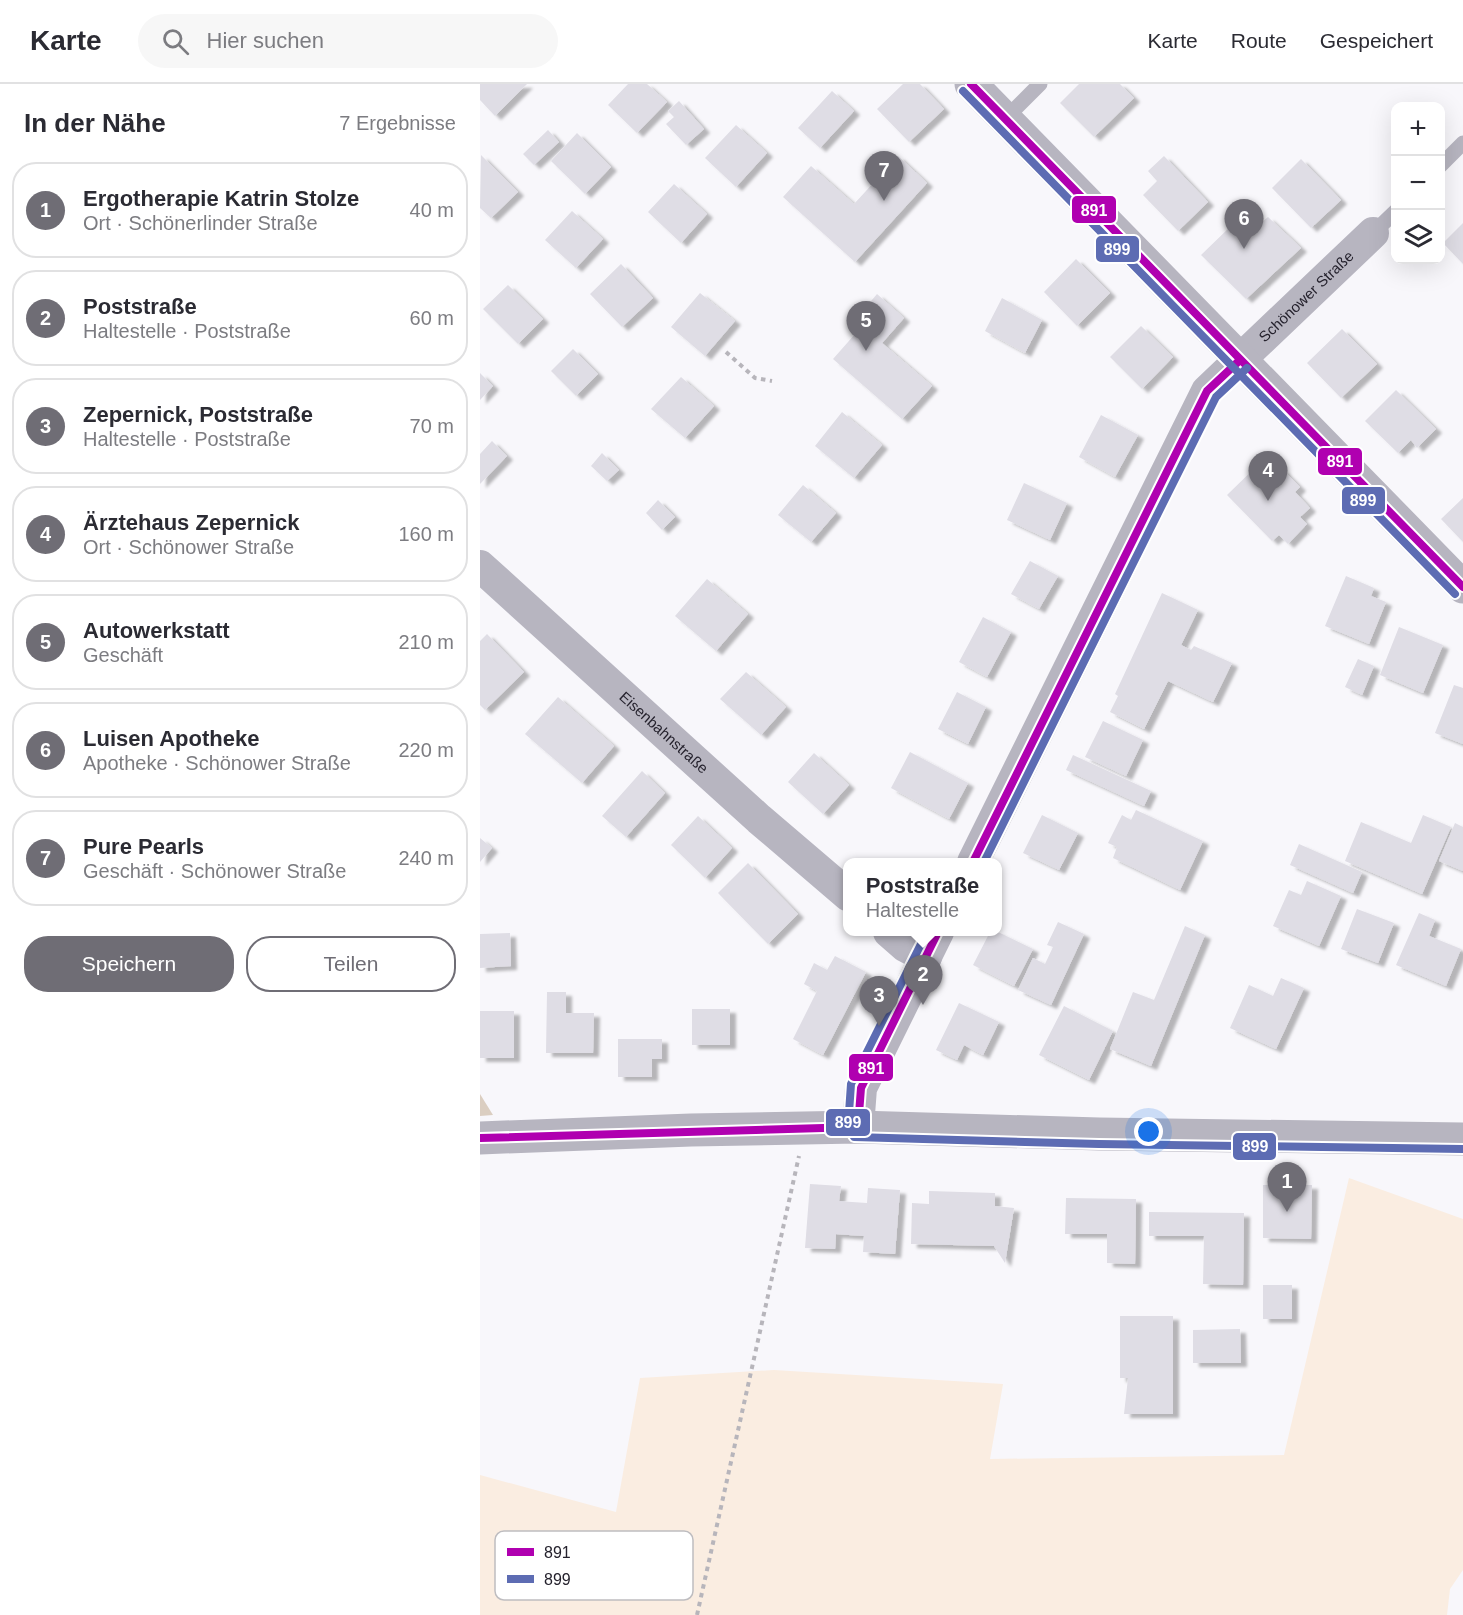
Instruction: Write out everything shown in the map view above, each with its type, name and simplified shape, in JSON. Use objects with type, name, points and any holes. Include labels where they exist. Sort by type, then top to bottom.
[{"type":"street","points":[[971,84],[1463,587]]},
{"type":"street","name":"Schönower Straße","points":[[975,858],[1207,391],[1373,233]]},
{"type":"street","name":"Eisenbahnstraße","points":[[480,566],[759,819],[843,891]]},
{"type":"street","points":[[893,936],[905,946],[932,944]]},
{"type":"street","points":[[858,1127],[861,1088],[932,944]]},
{"type":"street","points":[[480,1138],[657,1131],[858,1127],[1088,1134],[1463,1139]]},
{"type":"lane","points":[[1005,119],[1040,84]]},
{"type":"lane","points":[[1445,161],[1463,143]]},
{"type":"lane","points":[[1373,233],[1391,215]]},
{"type":"path","points":[[726,352],[755,378],[772,381]]},
{"type":"path","points":[[697,1615],[801,1147]]},
{"type":"shaded area","points":[[480,1094],[493,1115],[480,1116]]},
{"type":"shaded area","points":[[1349,1178],[1463,1219],[1463,1570],[1450,1589],[1447,1615],[480,1615],[480,1475],[616,1512],[640,1378],[774,1370],[1003,1384],[990,1459],[1284,1455]]},
{"type":"building","points":[[480,84],[527,84],[495,116],[480,100]]},
{"type":"building","points":[[628,84],[647,84],[667,102],[637,133],[608,105]]},
{"type":"building","points":[[903,84],[920,84],[944,109],[909,142],[877,109]]},
{"type":"building","points":[[1079,84],[1120,84],[1134,98],[1094,137],[1060,103]]},
{"type":"building","points":[[832,91],[854,111],[820,148],[798,128]]},
{"type":"building","points":[[679,101],[704,129],[686,145],[666,124],[674,117],[668,111]]},
{"type":"building","points":[[736,125],[767,153],[736,187],[705,158]]},
{"type":"building","points":[[548,130],[559,142],[534,165],[523,154]]},
{"type":"building","points":[[577,133],[611,167],[585,194],[551,161]]},
{"type":"building","points":[[481,155],[518,192],[491,218],[480,208]]},
{"type":"building","points":[[898,156],[927,183],[855,262],[783,197],[811,166],[854,204]]},
{"type":"building","points":[[1164,156],[1208,202],[1178,231],[1143,195],[1157,181],[1148,171]]},
{"type":"building","points":[[1301,159],[1341,200],[1311,228],[1272,188]]},
{"type":"building","points":[[674,184],[707,214],[681,243],[648,212]]},
{"type":"building","points":[[572,211],[603,239],[576,268],[545,240]]},
{"type":"building","points":[[1268,217],[1301,248],[1246,299],[1201,255],[1232,225],[1243,238]]},
{"type":"building","points":[[1463,223],[1463,264],[1445,245],[1445,241]]},
{"type":"building","points":[[1076,259],[1110,293],[1077,326],[1044,292]]},
{"type":"building","points":[[621,264],[653,298],[622,327],[590,294]]},
{"type":"building","points":[[508,285],[543,319],[518,344],[483,309]]},
{"type":"building","points":[[700,293],[735,321],[705,356],[671,327]]},
{"type":"building","points":[[877,294],[904,318],[882,343],[932,386],[902,419],[833,359],[863,325],[856,319]]},
{"type":"building","points":[[1002,298],[1042,320],[1025,353],[985,331]]},
{"type":"building","points":[[1141,326],[1173,357],[1142,389],[1110,357]]},
{"type":"building","points":[[1342,329],[1377,364],[1341,398],[1307,363]]},
{"type":"building","points":[[573,349],[598,374],[576,396],[551,371]]},
{"type":"building","points":[[480,373],[493,386],[480,400]]},
{"type":"building","points":[[681,377],[714,406],[685,438],[651,409]]},
{"type":"building","points":[[1396,390],[1436,429],[1417,448],[1411,440],[1398,453],[1365,421]]},
{"type":"building","points":[[842,412],[882,445],[854,478],[815,446]]},
{"type":"building","points":[[1101,415],[1138,435],[1115,477],[1079,457]]},
{"type":"building","points":[[492,441],[507,456],[480,484],[480,454]]},
{"type":"building","points":[[602,453],[619,470],[607,481],[591,466]]},
{"type":"building","points":[[1264,459],[1277,473],[1282,469],[1300,487],[1295,492],[1310,508],[1300,517],[1307,524],[1288,544],[1279,535],[1272,541],[1227,495]]},
{"type":"building","points":[[1024,483],[1067,503],[1050,540],[1007,520]]},
{"type":"building","points":[[803,485],[836,513],[811,542],[778,515]]},
{"type":"building","points":[[1463,498],[1463,542],[1441,519]]},
{"type":"building","points":[[658,500],[675,517],[662,530],[646,513]]},
{"type":"building","points":[[1030,561],[1058,576],[1039,609],[1011,594]]},
{"type":"building","points":[[1346,576],[1374,588],[1371,596],[1386,602],[1369,644],[1325,626]]},
{"type":"building","points":[[707,579],[748,614],[716,651],[675,616]]},
{"type":"building","points":[[1162,593],[1198,610],[1181,645],[1191,650],[1194,646],[1232,663],[1213,702],[1168,681],[1144,729],[1110,712],[1118,696],[1115,694]]},
{"type":"building","points":[[983,617],[1011,632],[987,677],[959,662]]},
{"type":"building","points":[[1399,627],[1443,645],[1423,693],[1380,675]]},
{"type":"building","points":[[487,634],[524,672],[485,710],[480,705],[480,641]]},
{"type":"building","points":[[1358,659],[1374,666],[1362,695],[1345,687]]},
{"type":"building","points":[[746,672],[786,707],[761,735],[720,699]]},
{"type":"building","points":[[1454,685],[1463,688],[1463,744],[1435,733]]},
{"type":"building","points":[[957,692],[986,707],[968,744],[938,729]]},
{"type":"building","points":[[558,697],[614,746],[582,783],[525,734]]},
{"type":"building","points":[[1103,721],[1143,740],[1126,776],[1085,757]]},
{"type":"building","points":[[910,752],[968,783],[949,819],[891,788]]},
{"type":"building","points":[[814,753],[849,785],[823,814],[788,782]]},
{"type":"building","points":[[1073,755],[1151,791],[1144,806],[1066,770]]},
{"type":"building","points":[[642,771],[665,793],[626,837],[602,816]]},
{"type":"building","points":[[1136,810],[1203,841],[1180,890],[1113,858],[1117,847],[1108,843],[1122,815],[1131,820]]},
{"type":"building","points":[[1042,815],[1078,833],[1059,870],[1023,853]]},
{"type":"building","points":[[1423,815],[1451,827],[1422,894],[1345,861],[1361,822],[1411,843]]},
{"type":"building","points":[[698,816],[732,848],[705,878],[671,845]]},
{"type":"building","points":[[1455,823],[1463,827],[1463,871],[1439,861]]},
{"type":"building","points":[[480,838],[492,848],[480,862]]},
{"type":"building","points":[[1299,844],[1362,872],[1353,893],[1290,865]]},
{"type":"building","points":[[748,863],[798,914],[768,944],[718,893]]},
{"type":"building","points":[[1307,881],[1341,896],[1319,946],[1273,926],[1289,890],[1301,895]]},
{"type":"building","points":[[1357,909],[1394,923],[1378,963],[1341,949]]},
{"type":"building","points":[[1419,913],[1435,920],[1429,936],[1461,949],[1446,986],[1396,965]]},
{"type":"building","points":[[1058,922],[1084,934],[1051,1005],[1018,990],[1033,958],[1045,964],[1053,947],[1047,945]]},
{"type":"building","points":[[1185,926],[1205,935],[1151,1066],[1110,1049],[1133,992],[1154,1000]]},
{"type":"building","points":[[510,933],[511,966],[480,968],[480,934]]},
{"type":"building","points":[[1002,934],[1033,949],[1014,986],[973,965],[988,936],[1002,936]]},
{"type":"building","points":[[835,956],[866,972],[823,1055],[793,1039],[817,991],[804,984],[814,963],[827,970]]},
{"type":"building","points":[[1281,978],[1304,988],[1276,1049],[1230,1028],[1249,985],[1273,996]]},
{"type":"building","points":[[547,992],[566,992],[566,1013],[594,1013],[593,1053],[546,1053]]},
{"type":"building","points":[[959,1003],[999,1022],[983,1055],[964,1045],[957,1060],[936,1050]]},
{"type":"building","points":[[1064,1006],[1113,1031],[1089,1080],[1039,1055]]},
{"type":"building","points":[[692,1009],[730,1009],[730,1045],[692,1045]]},
{"type":"building","points":[[480,1011],[514,1011],[514,1058],[480,1058]]},
{"type":"building","points":[[618,1039],[662,1039],[662,1059],[652,1059],[652,1077],[618,1077]]},
{"type":"building","points":[[810,1184],[841,1186],[839,1201],[867,1203],[868,1188],[900,1190],[895,1254],[863,1252],[864,1236],[836,1234],[835,1249],[805,1248]]},
{"type":"building","points":[[1263,1185],[1312,1185],[1311,1239],[1263,1238]]},
{"type":"building","points":[[929,1191],[995,1193],[995,1206],[1014,1208],[1005,1263],[994,1246],[911,1244],[912,1203],[929,1204]]},
{"type":"building","points":[[1066,1198],[1136,1199],[1135,1264],[1107,1263],[1107,1234],[1065,1234]]},
{"type":"building","points":[[1149,1212],[1244,1213],[1243,1285],[1203,1284],[1204,1236],[1149,1236]]},
{"type":"building","points":[[1263,1285],[1292,1285],[1292,1319],[1263,1319]]},
{"type":"building","points":[[1120,1316],[1173,1316],[1173,1414],[1124,1414],[1128,1378],[1120,1378]]},
{"type":"building","points":[[1240,1329],[1241,1363],[1193,1363],[1193,1330]]},
{"type":"transit line","name":"891","points":[[971,84],[1463,587]]},
{"type":"transit line","name":"899","points":[[963,91],[1455,594]]},
{"type":"transit line","name":"891","points":[[975,858],[1207,391],[1240,360]]},
{"type":"transit line","name":"899","points":[[986,858],[1216,397],[1247,368]]},
{"type":"transit line","name":"899","points":[[925,936],[851,1084],[848,1127],[854,1137],[1099,1144],[1463,1149]]},
{"type":"transit line","name":"891","points":[[858,1127],[861,1088],[936,936]]},
{"type":"transit line","name":"891","points":[[480,1138],[858,1127]]},
{"type":"place","name":"Pure Pearls","points":[[884,201]]},
{"type":"place","name":"Luisen Apotheke","points":[[1244,249]]},
{"type":"place","name":"Autowerkstatt","points":[[866,351]]},
{"type":"place","name":"Ärztehaus Zepernick","points":[[1268,501]]},
{"type":"place","name":"Poststraße","points":[[923,1005]]},
{"type":"place","name":"Zepernick, Poststraße","points":[[879,1026]]},
{"type":"place","name":"Ergotherapie Katrin Stolze","points":[[1287,1212]]}]
